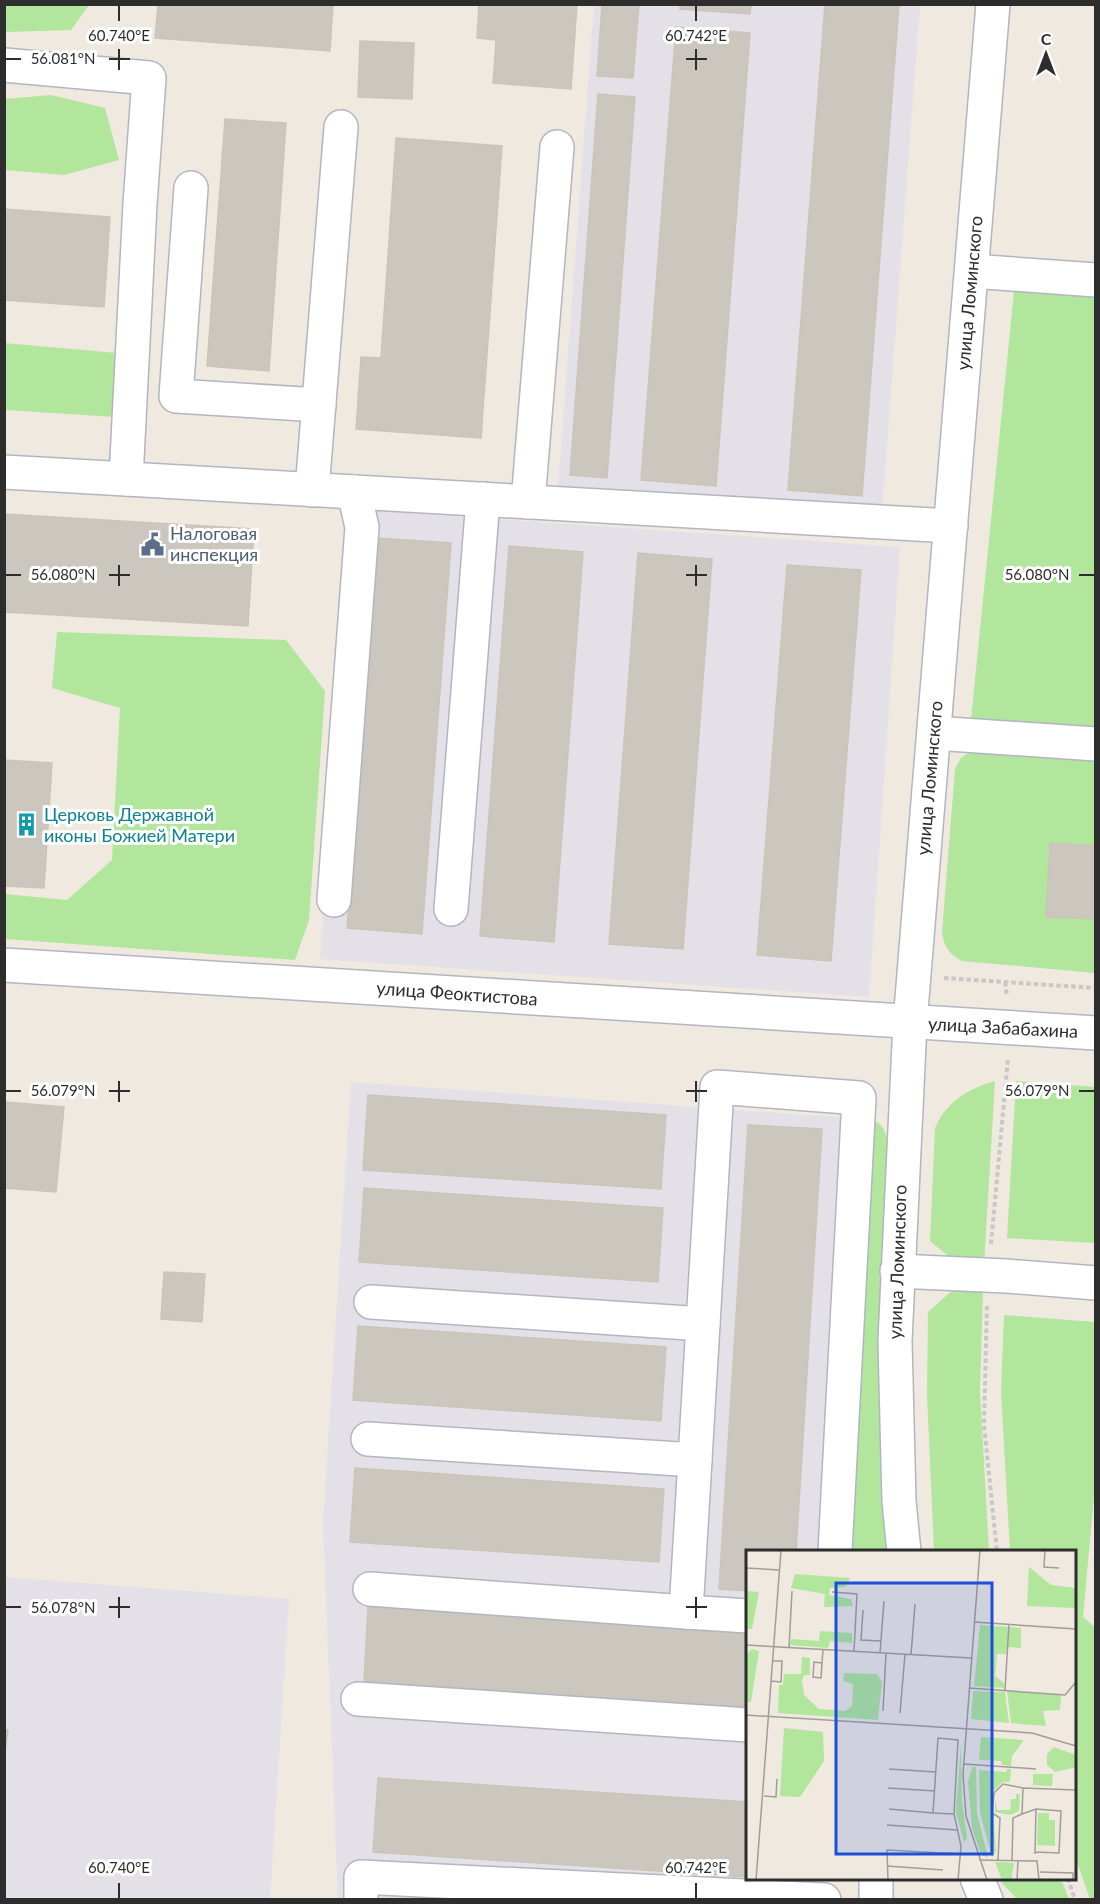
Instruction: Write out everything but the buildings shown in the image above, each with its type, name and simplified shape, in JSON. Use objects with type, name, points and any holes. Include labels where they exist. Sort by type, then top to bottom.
[{"type":"street","name":"улица Ломинского","points":[[904,1550],[899,1501],[895,1341],[910,1023],[993,4]]},
{"type":"street","points":[[4,64],[149,78],[126,479]]},
{"type":"street","points":[[312,490],[341,127]]},
{"type":"street","points":[[528,502],[557,147]]},
{"type":"street","points":[[140,204],[190,198],[176,396],[319,405]]},
{"type":"street","points":[[972,271],[1095,280]]},
{"type":"street","points":[[4,472],[951,526]]},
{"type":"street","points":[[334,900],[362,527],[354,492]]},
{"type":"street","points":[[451,909],[483,499]]},
{"type":"street","points":[[934,733],[1095,744]]},
{"type":"street","name":"улица Феоктистова","points":[[4,965],[910,1023]]},
{"type":"street","name":"улица Забабахина","points":[[910,1023],[1095,1033]]},
{"type":"street","points":[[686,1612],[717,1087],[859,1098],[835,1550]]},
{"type":"street","points":[[897,1271],[997,1275],[1095,1283]]},
{"type":"street","points":[[371,1302],[703,1324]]},
{"type":"street","points":[[368,1439],[695,1460]]},
{"type":"street","points":[[370,1589],[746,1616]]},
{"type":"street","points":[[358,1699],[746,1725]]},
{"type":"street","points":[[361,1899],[361,1877],[824,1899]]},
{"type":"street","points":[[876,1880],[876,1899]]},
{"type":"street","points":[[978,1880],[986,1899]]},
{"type":"path","points":[[914,977],[1095,988]]},
{"type":"path","points":[[1069,1880],[1076,1899]]},
{"type":"shaded area","points":[[594,5],[920,5],[882,512],[558,488]]},
{"type":"shaded area","points":[[351,509],[900,547],[869,997],[320,959]]},
{"type":"shaded area","points":[[351,1082],[848,1118],[823,1550],[746,1550],[746,1880],[805,1880],[803,1899],[338,1900],[323,1523]]},
{"type":"shaded area","points":[[4,1577],[289,1599],[270,1899],[5,1899]]},
{"type":"green space","points":[[4,5],[89,5],[71,30],[5,32]]},
{"type":"green space","points":[[51,95],[105,108],[119,160],[64,175],[5,170],[5,99]]},
{"type":"green space","points":[[1014,292],[1095,297],[1095,730],[971,719]]},
{"type":"green space","points":[[4,343],[117,353],[115,417],[5,410]]},
{"type":"green space","points":[[57,632],[286,640],[325,691],[309,920],[295,960],[5,939],[5,894],[67,900],[112,860],[120,708],[52,688]]},
{"type":"green space","points":[[971,751],[1095,756],[1095,973],[962,961],[950,953],[946,946],[942,932],[955,769],[961,758]]},
{"type":"green space","points":[[995,1081],[984,1265],[958,1264],[930,1241],[935,1128],[945,1111],[959,1098],[967,1092]]},
{"type":"green space","points":[[1016,1081],[1095,1087],[1095,1243],[1007,1238]]},
{"type":"green space","points":[[867,1119],[880,1125],[887,1138],[879,1394],[886,1550],[849,1550]]},
{"type":"green space","points":[[954,1289],[983,1289],[980,1392],[989,1550],[934,1550],[927,1395],[928,1312]]},
{"type":"green space","points":[[1004,1315],[1095,1322],[1096,1474],[1083,1617],[1096,1628],[1095,1899],[1090,1899],[1076,1860],[1076,1550],[1010,1550],[1001,1392]]},
{"type":"green space","points":[[1001,1880],[1061,1880],[1069,1899],[1017,1899]]},
{"type":"place","name":"Налоговая инспекция","points":[[152,544]]},
{"type":"place","name":"Церковь Державной иконы Божией Матери","points":[[26,825]]}]
